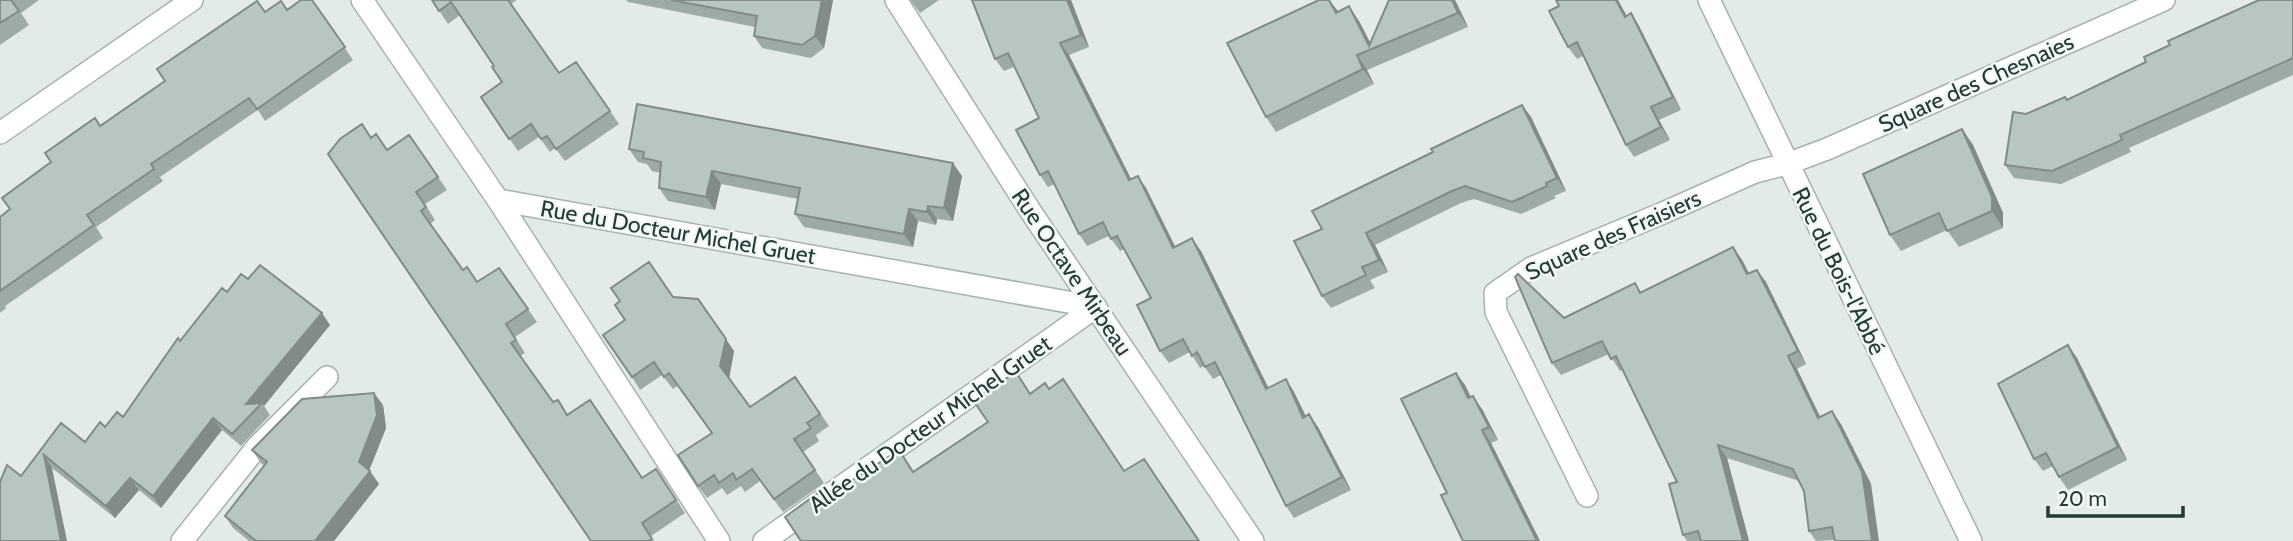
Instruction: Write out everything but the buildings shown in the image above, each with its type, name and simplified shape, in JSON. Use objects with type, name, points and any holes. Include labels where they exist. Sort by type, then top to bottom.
[{"type":"street","points":[[0,133],[192,0]]},
{"type":"street","points":[[362,0],[498,200],[719,541]]},
{"type":"street","name":"Rue Octave Mirbeau","points":[[896,0],[1029,209],[1253,541]]},
{"type":"street","name":"Rue du Bois-l'Abbé","points":[[1709,0],[1970,541]]},
{"type":"street","name":"Square des Chesnaies","points":[[1787,164],[1827,149],[2164,0]]},
{"type":"street","name":"Square des Fraisiers","points":[[1587,496],[1496,312],[1495,293],[1531,268],[1755,172],[1787,164]]},
{"type":"street","name":"Rue du Docteur Michel Gruet","points":[[498,200],[1096,307]]},
{"type":"street","name":"Allée du Docteur Michel Gruet","points":[[764,541],[1096,307]]},
{"type":"street","points":[[182,541],[257,447],[327,377]]}]
